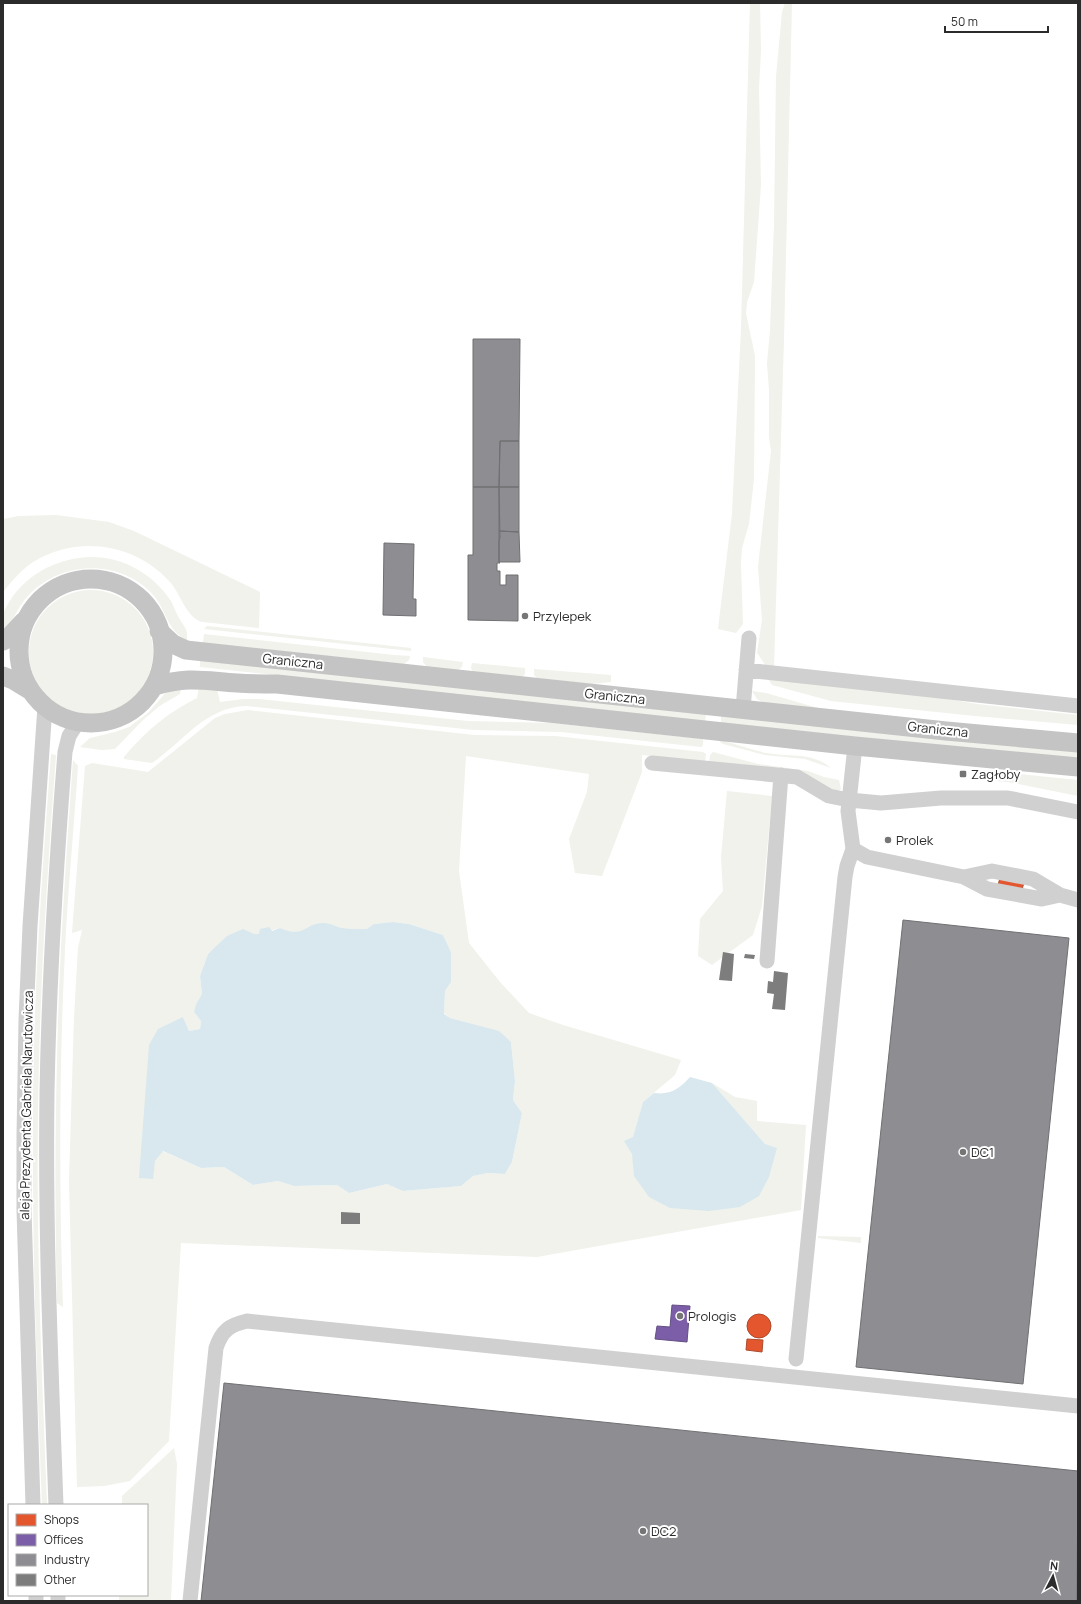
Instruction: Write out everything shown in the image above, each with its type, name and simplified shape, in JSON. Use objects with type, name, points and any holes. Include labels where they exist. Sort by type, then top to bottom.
[{"type":"main road","points":[[3,641],[9,637],[25,620],[31,610],[46,594],[57,587],[71,582],[90,579],[105,581],[119,586],[130,592],[144,603],[159,631],[163,658],[161,672],[156,686],[148,698],[139,706],[115,720],[101,723],[78,722],[65,718],[45,706],[31,691],[3,676]]},
{"type":"main road","points":[[25,620],[19,643],[19,656],[22,673],[31,691]]},
{"type":"main road","name":"Graniczna","points":[[159,631],[173,644],[186,650],[1078,743]]},
{"type":"main road","name":"Graniczna","points":[[156,686],[190,679],[238,683],[277,684],[855,746],[1078,767]]},
{"type":"street","points":[[743,709],[749,638]]},
{"type":"street","points":[[746,670],[1078,706]]},
{"type":"street","name":"aleja Prezydenta Gabriela Narutowicza","points":[[33,1504],[24,1210],[24,1127],[30,926],[45,706]]},
{"type":"street","name":"aleja Prezydenta Gabriela Narutowicza","points":[[56,1504],[47,1271],[47,1093],[49,1003],[65,752],[69,736],[78,722]]},
{"type":"street","points":[[796,1359],[845,877],[847,866],[854,849],[848,811],[855,746]]},
{"type":"street","points":[[652,762],[797,777],[829,796],[849,800],[881,803],[941,798],[1008,798],[1078,812]]},
{"type":"street","points":[[767,961],[781,775]]},
{"type":"street","points":[[854,849],[867,857],[964,876],[992,871],[1033,879],[1060,895],[1078,900]]},
{"type":"street","points":[[190,1601],[216,1348],[219,1339],[226,1330],[247,1320],[1078,1406]]},
{"type":"shaded area","points":[[750,3],[760,3],[761,51],[759,88],[761,185],[754,282],[747,302],[746,313],[755,356],[754,479],[749,524],[742,548],[741,564],[743,624],[736,633],[718,629],[732,514],[741,329]]},
{"type":"shaded area","points":[[785,3],[792,3],[774,667],[766,666],[757,653],[762,620],[758,567],[771,451],[769,437],[769,390],[767,363],[770,331],[774,225],[776,77],[782,12]]},
{"type":"shaded area","points":[[56,515],[109,522],[134,531],[260,592],[259,628],[203,622],[197,620],[188,611],[169,581],[155,568],[139,558],[122,551],[104,547],[86,546],[68,548],[50,554],[29,565],[3,592],[3,519],[19,516]]},
{"type":"shaded area","points":[[91,557],[115,560],[126,564],[137,569],[156,583],[171,601],[186,630],[187,640],[176,632],[168,621],[155,597],[141,584],[126,575],[109,570],[92,568],[74,570],[57,575],[42,584],[24,600],[10,625],[3,634],[3,617],[5,610],[13,596],[29,580],[38,573],[58,563]]},
{"type":"shaded area","points":[[91,590],[115,595],[135,608],[148,628],[153,652],[148,676],[135,696],[115,709],[91,714],[67,709],[47,696],[34,676],[29,652],[34,628],[47,608],[67,595]]},
{"type":"shaded area","points":[[207,626],[411,648],[411,651],[204,629]]},
{"type":"shaded area","points":[[204,634],[410,656],[409,660],[404,664],[203,643]]},
{"type":"shaded area","points":[[423,657],[463,662],[462,667],[458,670],[427,667],[423,662]]},
{"type":"shaded area","points":[[200,660],[706,714],[705,721],[200,667]]},
{"type":"shaded area","points":[[472,663],[525,668],[525,674],[522,677],[473,672],[471,668]]},
{"type":"shaded area","points":[[534,669],[611,675],[611,682],[591,684],[537,678],[534,675]]},
{"type":"shaded area","points":[[767,677],[914,693],[977,704],[1078,715],[1078,725],[831,701],[772,685]]},
{"type":"shaded area","points":[[182,685],[180,694],[161,705],[144,719],[115,749],[102,750],[80,747],[90,738],[129,727],[148,713],[167,691]]},
{"type":"shaded area","points":[[199,687],[217,689],[220,702],[243,699],[259,699],[468,721],[552,723],[703,739],[703,745],[701,747],[561,732],[474,730],[246,706],[218,712],[206,719],[152,763],[124,759],[132,747],[158,723],[176,710],[197,698]]},
{"type":"shaded area","points":[[752,691],[766,693],[825,710],[764,703],[757,699]]},
{"type":"shaded area","points":[[248,710],[474,735],[555,736],[703,752],[706,754],[705,762],[642,755],[642,772],[602,876],[575,873],[569,839],[587,792],[589,774],[466,756],[459,871],[469,943],[500,982],[529,1013],[563,1025],[681,1060],[675,1075],[643,1102],[633,1138],[634,1176],[765,1144],[712,1083],[735,1097],[757,1101],[757,1121],[806,1125],[801,1210],[537,1257],[181,1243],[169,1441],[130,1481],[104,1486],[77,1487],[69,1181],[74,1018],[78,948],[82,930],[72,933],[85,766],[92,763],[148,772],[215,718],[225,714]],"holes":[[[393,922],[409,924],[443,935],[451,952],[451,982],[445,991],[444,1013],[450,1018],[472,1024],[511,1042],[515,1081],[513,1100],[522,1113],[512,1162],[505,1174],[488,1173],[473,1176],[461,1186],[403,1191],[387,1184],[349,1193],[337,1185],[294,1186],[278,1181],[253,1185],[224,1167],[201,1168],[162,1151],[155,1161],[183,1017],[189,1031],[200,1029],[201,1021],[194,1012],[196,1004],[202,994],[200,976],[208,954],[216,947],[255,934],[280,928],[290,933],[302,932],[310,927],[324,923],[341,928],[367,930],[374,924]]]},
{"type":"shaded area","points":[[721,715],[1078,751],[1078,759],[721,723]]},
{"type":"shaded area","points":[[721,740],[766,753],[809,757],[824,763],[831,768],[805,759],[765,755],[723,744],[720,742]]},
{"type":"shaded area","points":[[713,752],[758,764],[808,771],[824,777],[839,780],[841,789],[838,791],[709,763],[710,755]]},
{"type":"shaded area","points":[[51,754],[56,755],[44,936],[38,1117],[41,1360],[47,1504],[42,1504],[34,1264],[33,1168],[33,1074],[44,846]]},
{"type":"shaded area","points":[[73,760],[78,766],[66,927],[61,1084],[60,1173],[63,1307],[57,1303],[56,1091],[61,948]]},
{"type":"shaded area","points":[[999,772],[1078,780],[1078,796],[1008,782],[994,781],[984,775]]},
{"type":"shaded area","points":[[727,791],[772,796],[762,906],[753,935],[712,965],[698,956],[700,919],[723,891],[721,857]]},
{"type":"shaded area","points":[[393,922],[409,924],[443,935],[451,952],[451,982],[445,991],[444,1014],[450,1018],[499,1031],[511,1042],[515,1081],[513,1100],[522,1113],[512,1162],[505,1174],[488,1173],[473,1176],[461,1186],[403,1191],[387,1184],[349,1193],[337,1185],[294,1186],[278,1181],[253,1185],[224,1167],[201,1168],[163,1151],[155,1161],[153,1179],[139,1178],[149,1045],[158,1029],[183,1017],[189,1031],[200,1029],[201,1021],[194,1012],[196,1004],[202,994],[200,976],[208,954],[227,936],[243,929],[254,934],[259,934],[260,929],[269,927],[272,931],[280,928],[295,932],[304,930],[312,925],[324,923],[342,928],[367,929],[374,924]]},
{"type":"shaded area","points":[[690,1077],[712,1083],[765,1144],[777,1148],[769,1177],[759,1196],[740,1207],[709,1211],[670,1208],[649,1197],[634,1176],[632,1154],[624,1141],[633,1137],[643,1102],[654,1093],[670,1092],[678,1088]]},
{"type":"shaded area","points":[[818,1236],[861,1237],[861,1243],[818,1238]]},
{"type":"shaded area","points":[[174,1448],[177,1464],[171,1601],[119,1601],[119,1596],[148,1596],[148,1504],[122,1504],[122,1496]]},
{"type":"building: Shops","points":[[1000,878],[1024,882],[1022,890],[998,885]]},
{"type":"building: Shops","points":[[759,1314],[768,1317],[771,1326],[768,1335],[759,1338],[750,1335],[747,1326],[750,1317]]},
{"type":"building: Shops","points":[[747,1339],[763,1340],[762,1352],[746,1350]]},
{"type":"building: Offices","name":"Prologis","points":[[672,1305],[690,1306],[687,1342],[655,1339],[657,1326],[670,1327]]},
{"type":"building: Industry","points":[[473,339],[520,339],[519,441],[500,441],[499,487],[473,487]]},
{"type":"building: Industry","points":[[500,441],[519,441],[519,487],[499,487]]},
{"type":"building: Industry","points":[[473,487],[499,487],[500,563],[497,563],[497,571],[500,571],[500,585],[506,585],[506,575],[518,575],[518,621],[468,620],[468,555],[473,555]]},
{"type":"building: Industry","points":[[499,487],[519,487],[519,532],[499,531]]},
{"type":"building: Industry","points":[[499,531],[519,532],[520,562],[499,562]]},
{"type":"building: Industry","points":[[384,543],[414,544],[413,599],[416,599],[416,616],[383,615]]},
{"type":"building: Industry","name":"DC1","points":[[903,920],[1069,938],[1023,1384],[856,1367]]},
{"type":"building: Industry","name":"DC2","points":[[224,1383],[1078,1471],[1077,1601],[201,1601]]},
{"type":"building: Other","points":[[723,952],[734,954],[732,981],[719,980]]},
{"type":"building: Other","points":[[745,954],[755,955],[754,959],[744,958]]},
{"type":"building: Other","points":[[774,971],[788,973],[785,1010],[772,1009],[774,994],[767,993],[768,981],[773,982]]},
{"type":"building: Other","points":[[341,1212],[360,1213],[360,1224],[341,1224]]},
{"type":"place","name":"Przylepek","points":[[525,616]]},
{"type":"place","name":"Zagłoby","points":[[963,774]]},
{"type":"place","name":"Prolek","points":[[888,840]]},
{"type":"place","name":"DC1","points":[[963,1152]]},
{"type":"place","name":"Prologis","points":[[680,1316]]},
{"type":"place","name":"DC2","points":[[643,1531]]}]
